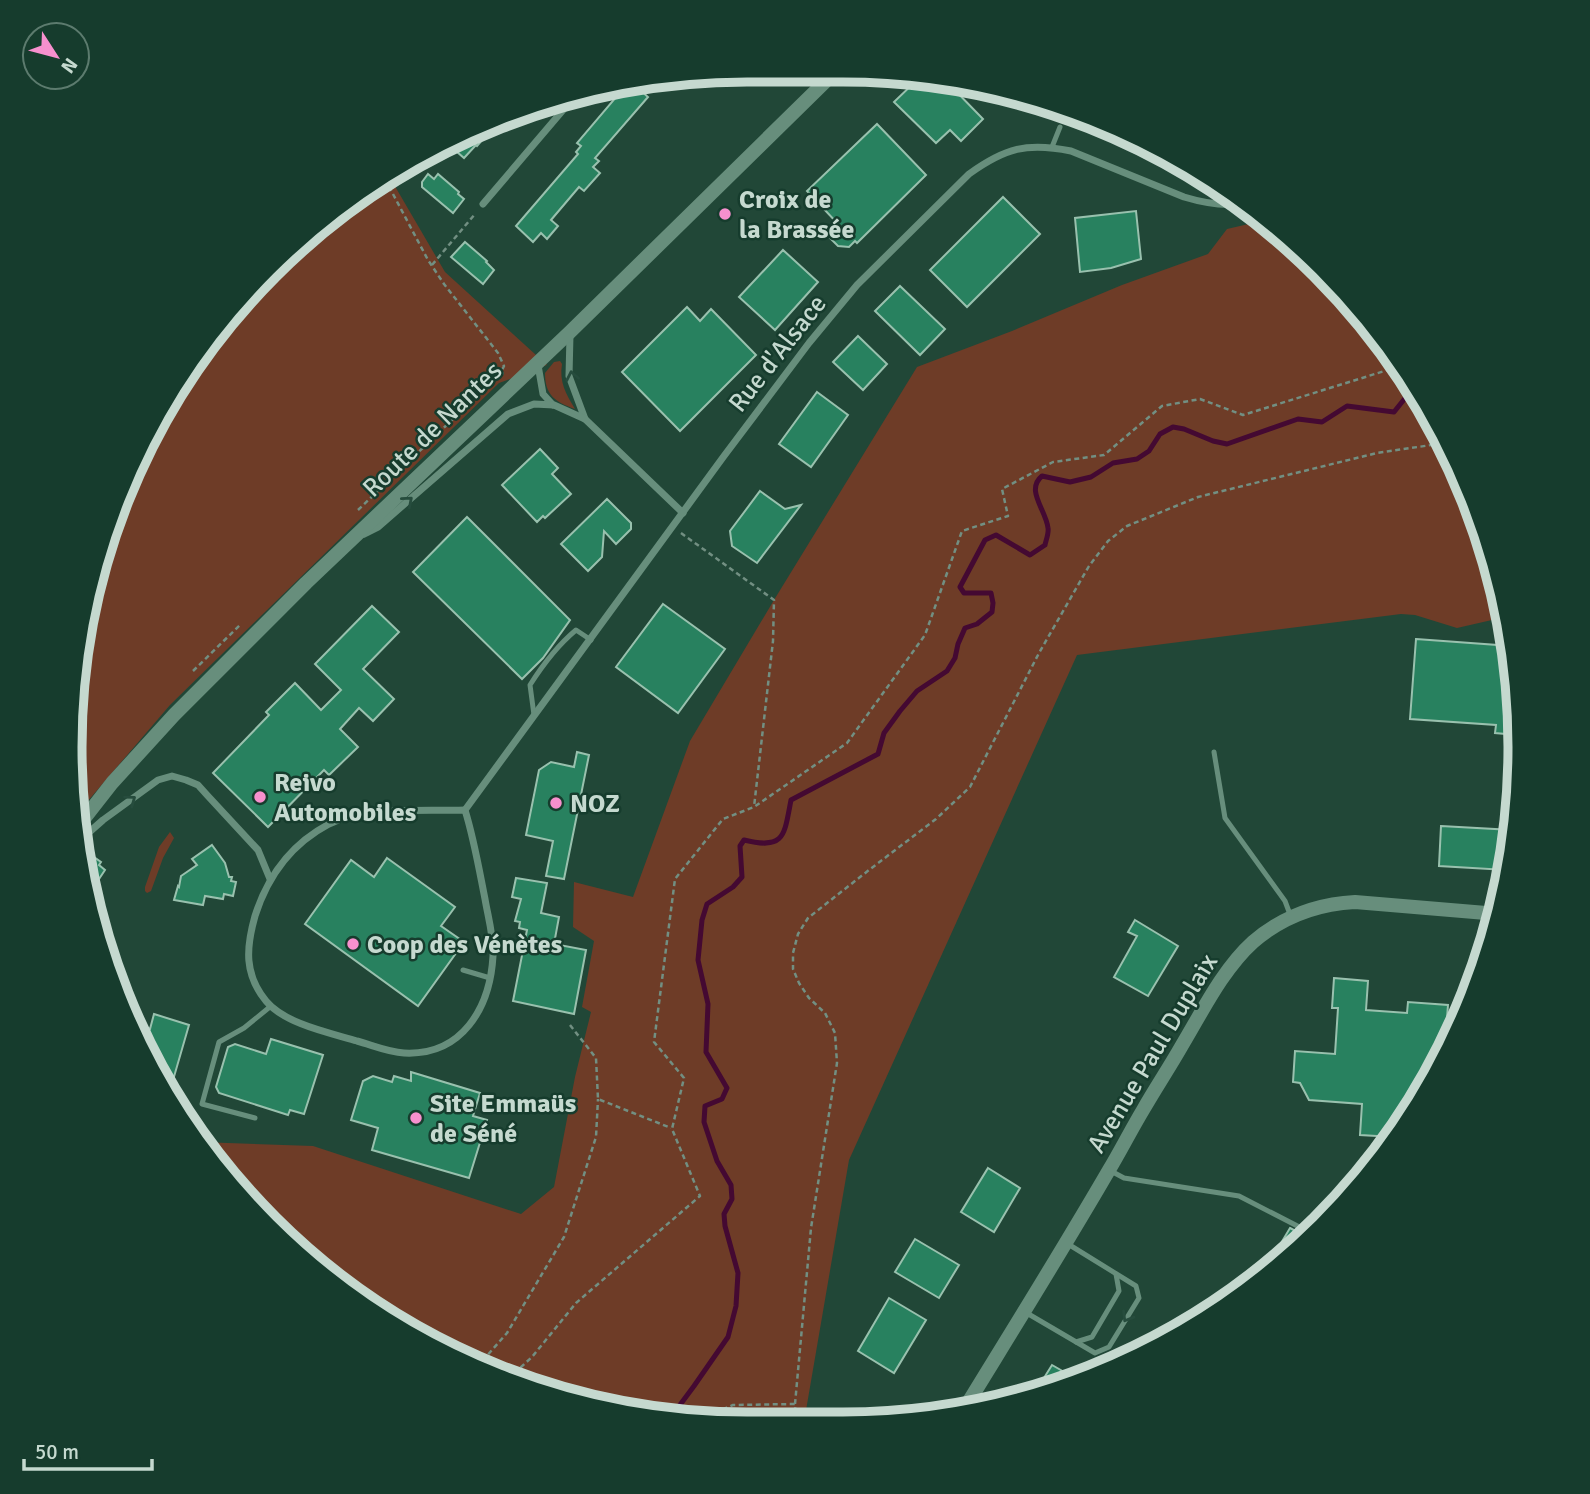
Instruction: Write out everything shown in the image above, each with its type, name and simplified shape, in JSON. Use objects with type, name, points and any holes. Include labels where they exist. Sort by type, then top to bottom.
[{"type":"main road","name":"Route de Nantes","points":[[86,816],[112,783],[174,715],[825,82]]},
{"type":"main road","name":"Avenue Paul Duplaix","points":[[970,1399],[1228,970],[1253,942],[1291,917],[1334,903],[1355,902],[1486,917]]},
{"type":"street","points":[[483,204],[565,108]]},
{"type":"street","name":"Rue d'Alsace","points":[[466,810],[810,343],[857,285],[969,174],[1004,152],[1028,147],[1052,147],[1071,151],[1184,197],[1204,203],[1225,204]]},
{"type":"street","points":[[570,332],[569,376],[585,419]]},
{"type":"street","points":[[537,362],[543,394],[554,405],[585,419],[683,513]]},
{"type":"street","points":[[352,539],[378,527],[508,414],[534,404],[554,405]]},
{"type":"street","points":[[88,833],[158,780],[172,776],[198,785],[258,850],[270,879]]},
{"type":"street","points":[[466,810],[492,933],[493,956],[488,989],[479,1012],[468,1028],[453,1041],[436,1049],[402,1053],[289,1019],[267,1002],[249,968],[250,935],[270,879],[297,845],[339,819],[362,813],[466,810]]},
{"type":"lane","points":[[1052,147],[1060,127]]},
{"type":"lane","points":[[535,717],[530,685],[537,673],[576,631],[590,640]]},
{"type":"lane","points":[[1214,752],[1225,818],[1285,901],[1291,917]]},
{"type":"lane","points":[[463,970],[490,978]]},
{"type":"lane","points":[[255,1118],[202,1104],[219,1042],[244,1028],[271,1006]]},
{"type":"lane","points":[[1109,1170],[1124,1178],[1239,1196],[1301,1228]]},
{"type":"lane","points":[[1024,1311],[1095,1353],[1109,1347],[1139,1298],[1136,1286],[1066,1242]]},
{"type":"lane","points":[[1076,1342],[1091,1336],[1119,1291],[1116,1273]]},
{"type":"path","points":[[389,187],[444,284],[498,353],[504,366],[500,374]]},
{"type":"path","points":[[432,265],[483,204]]},
{"type":"path","points":[[518,1370],[576,1303],[700,1196],[672,1129],[684,1077],[654,1042],[674,879],[723,819],[754,807],[847,743],[925,635],[962,531],[1008,516],[1002,489],[1053,462],[1104,455],[1162,406],[1200,398],[1243,415],[1390,369]]},
{"type":"path","points":[[795,1412],[811,1228],[836,1063],[835,1033],[825,1013],[809,998],[799,983],[793,969],[793,953],[803,926],[808,919],[936,819],[970,787],[1039,653],[1089,566],[1108,541],[1128,526],[1198,497],[1377,453],[1435,445]]},
{"type":"path","points":[[673,527],[774,600],[773,641],[754,807]]},
{"type":"path","points":[[485,1358],[507,1333],[564,1237],[596,1137],[596,1058],[570,1025]]},
{"type":"path","points":[[598,1100],[672,1129]]},
{"type":"path","points":[[719,1411],[733,1405],[794,1404]]},
{"type":"shaded area","points":[[394,184],[445,272],[547,365],[499,383],[170,705],[85,804],[82,747],[84,704],[95,617],[118,533],[151,453],[194,378],[247,309],[309,247]]},
{"type":"shaded area","points":[[1252,223],[1281,247],[1343,309],[1396,378],[1419,415],[1457,493],[1485,575],[1495,619],[1457,628],[1415,615],[1401,614],[1077,655],[849,1160],[806,1412],[747,1412],[660,1406],[617,1399],[533,1376],[493,1361],[415,1323],[378,1300],[309,1247],[247,1185],[213,1142],[313,1146],[521,1214],[554,1187],[575,1077],[591,1012],[582,1007],[594,941],[573,927],[574,882],[633,897],[690,741],[917,367],[1122,285],[1208,254],[1227,229]]},
{"type":"shaded area","points":[[560,361],[564,388],[575,409],[552,397],[545,381],[545,373],[554,362]]},
{"type":"shaded area","points":[[170,832],[174,838],[163,858],[151,891],[147,893],[145,887],[159,847]]},
{"type":"building","points":[[910,86],[957,92],[983,119],[961,141],[950,130],[936,143],[894,102]]},
{"type":"building","points":[[641,91],[648,97],[595,158],[599,161],[593,167],[600,173],[584,191],[579,187],[551,220],[558,226],[547,239],[541,233],[533,242],[516,226],[578,154],[576,152],[581,146],[577,143],[618,95]]},
{"type":"building","points":[[877,124],[926,175],[857,243],[855,241],[849,247],[838,246],[828,236],[839,225],[807,191]]},
{"type":"building","points":[[485,136],[477,146],[464,158],[455,150]]},
{"type":"building","points":[[428,174],[434,179],[438,174],[464,199],[453,213],[422,187]]},
{"type":"building","points":[[1003,197],[1040,234],[967,307],[930,270]]},
{"type":"building","points":[[1136,211],[1141,259],[1111,268],[1080,272],[1075,218]]},
{"type":"building","points":[[465,242],[494,270],[483,284],[451,257]]},
{"type":"building","points":[[783,250],[818,282],[775,330],[739,297]]},
{"type":"building","points":[[900,286],[945,329],[920,355],[875,311]]},
{"type":"building","points":[[687,307],[700,321],[711,309],[756,355],[680,431],[622,372]]},
{"type":"building","points":[[858,336],[887,364],[863,390],[833,362]]},
{"type":"building","points":[[817,392],[848,415],[811,467],[779,444]]},
{"type":"building","points":[[540,449],[558,468],[552,474],[571,494],[537,522],[502,485]]},
{"type":"building","points":[[760,491],[785,509],[801,505],[757,563],[732,546],[730,531]]},
{"type":"building","points":[[607,499],[631,523],[631,529],[616,544],[604,531],[602,557],[588,571],[561,544]]},
{"type":"building","points":[[467,517],[570,620],[543,658],[522,679],[413,572]]},
{"type":"building","points":[[663,604],[725,649],[678,713],[616,667]]},
{"type":"building","points":[[372,606],[399,632],[363,669],[394,699],[373,721],[359,708],[340,729],[358,747],[329,775],[324,770],[268,827],[213,773],[269,715],[266,712],[295,683],[321,710],[341,690],[315,664]]},
{"type":"building","points":[[1416,639],[1500,645],[1507,734],[1495,733],[1496,725],[1410,719]]},
{"type":"building","name":"NOZ","points":[[577,752],[589,755],[564,879],[546,876],[553,841],[526,835],[539,770],[551,762],[574,767]]},
{"type":"building","points":[[1441,826],[1502,829],[1496,869],[1439,866]]},
{"type":"building","points":[[212,845],[225,863],[229,877],[232,877],[231,881],[236,882],[233,896],[224,894],[223,899],[205,896],[203,905],[174,900],[181,876],[197,865],[192,859]]},
{"type":"building","points":[[91,855],[101,862],[99,865],[105,870],[96,883]]},
{"type":"building","points":[[387,858],[455,907],[441,926],[464,942],[418,1006],[305,924],[351,860],[374,877]]},
{"type":"building","points":[[516,878],[547,883],[541,913],[559,917],[554,944],[586,950],[574,1014],[513,1001],[527,930],[519,928],[520,922],[515,921],[521,899],[512,897]]},
{"type":"building","points":[[1135,920],[1178,946],[1148,996],[1114,977],[1137,936],[1128,932]]},
{"type":"building","points":[[1334,978],[1368,981],[1366,1010],[1407,1013],[1408,1002],[1448,1005],[1446,1024],[1439,1041],[1419,1079],[1381,1136],[1360,1135],[1362,1104],[1309,1100],[1300,1083],[1293,1082],[1295,1051],[1335,1054],[1338,1008],[1332,1008]]},
{"type":"building","points":[[154,1014],[189,1025],[173,1082],[145,1028],[150,1029]]},
{"type":"building","points":[[271,1039],[323,1055],[304,1114],[290,1110],[288,1115],[219,1093],[216,1087],[228,1047],[235,1044],[266,1054]]},
{"type":"building","name":"Site Emmaüs de Séné","points":[[411,1072],[480,1093],[473,1116],[487,1120],[469,1178],[372,1150],[378,1128],[351,1120],[363,1081],[373,1076],[392,1082],[394,1076],[411,1081]]},
{"type":"building","points":[[988,1168],[1020,1188],[994,1232],[961,1212]]},
{"type":"building","points":[[1290,1228],[1297,1232],[1281,1247],[1277,1251]]},
{"type":"building","points":[[915,1239],[959,1265],[939,1298],[895,1272]]},
{"type":"building","points":[[889,1298],[926,1320],[894,1373],[858,1351]]},
{"type":"building","points":[[1052,1365],[1066,1373],[1057,1376],[1042,1381]]},
{"type":"waterway","points":[[678,1408],[728,1337],[736,1306],[738,1273],[724,1214],[732,1199],[731,1185],[717,1161],[704,1122],[705,1106],[722,1099],[727,1088],[706,1052],[708,1004],[698,960],[702,920],[707,904],[733,887],[742,877],[740,846],[744,840],[768,843],[780,837],[784,831],[791,800],[878,754],[884,733],[900,711],[917,691],[947,671],[955,658],[965,628],[977,624],[992,612],[991,593],[964,593],[960,587],[985,540],[996,535],[1030,555],[1045,545],[1048,528],[1035,488],[1042,476],[1070,482],[1091,477],[1113,463],[1137,459],[1149,451],[1160,434],[1173,427],[1227,444],[1298,419],[1322,422],[1347,406],[1394,412],[1407,396]]},
{"type":"place","name":"Croix de la Brassée","points":[[725,214]]},
{"type":"place","name":"Reivo Automobiles","points":[[260,797]]},
{"type":"place","name":"NOZ","points":[[556,803]]},
{"type":"place","name":"Coop des Vénètes","points":[[353,944]]},
{"type":"place","name":"Site Emmaüs de Séné","points":[[416,1118]]}]
